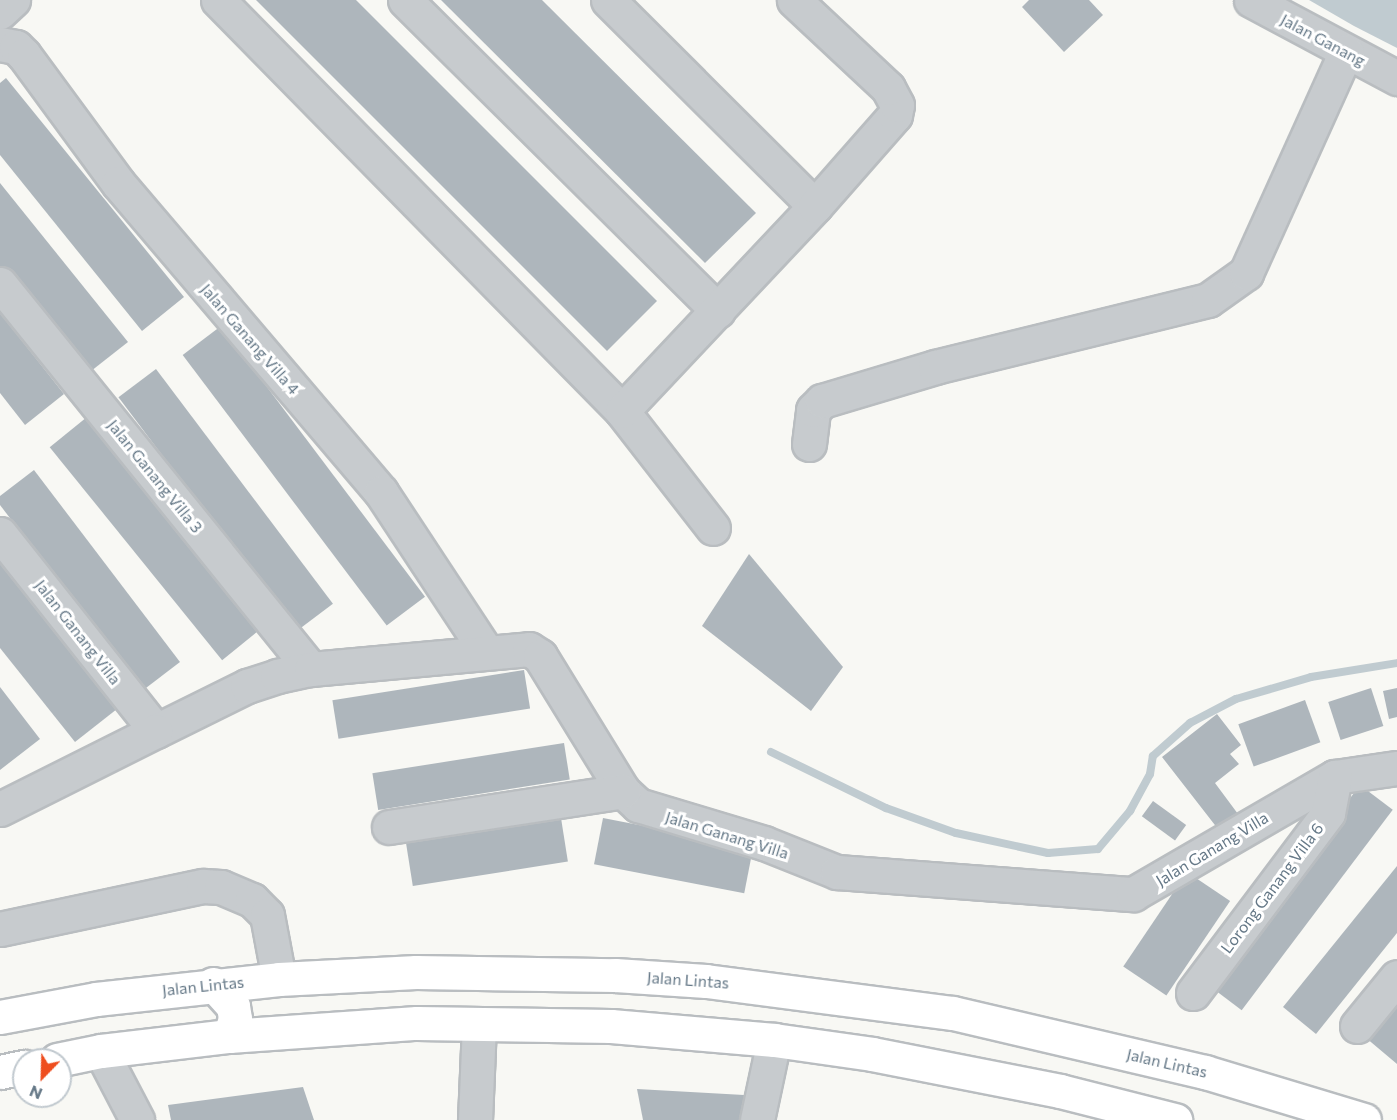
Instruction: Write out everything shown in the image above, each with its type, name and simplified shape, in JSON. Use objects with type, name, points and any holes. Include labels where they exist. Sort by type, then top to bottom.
[{"type":"highway","name":"Jalan Lintas","points":[[0,1017],[96,999],[213,984],[279,979],[416,972],[615,975],[814,993],[964,1016],[1205,1072],[1364,1120]]},
{"type":"highway","points":[[213,984],[233,1006],[235,1019],[229,1036]]},
{"type":"highway","points":[[72,1057],[100,1050],[229,1036],[417,1023],[611,1026],[774,1040],[944,1066],[1175,1120]]},
{"type":"street","points":[[0,12],[13,0]]},
{"type":"street","points":[[218,0],[622,411],[713,528]]},
{"type":"street","points":[[405,0],[718,311]]},
{"type":"street","points":[[608,0],[816,206]]},
{"type":"street","points":[[622,411],[718,311],[890,124],[897,105],[888,88],[794,0]]},
{"type":"street","name":"Jalan Ganang","points":[[1251,0],[1397,78]]},
{"type":"street","name":"Jalan Ganang Villa 4","points":[[0,44],[16,47],[24,55],[118,183],[381,492],[486,651]]},
{"type":"street","points":[[809,444],[813,410],[822,401],[935,367],[1208,300],[1246,273],[1346,52]]},
{"type":"street","name":"Jalan Ganang Villa 3","points":[[0,284],[311,669]]},
{"type":"street","name":"Jalan Ganang Villa","points":[[0,534],[156,731]]},
{"type":"street","name":"Jalan Ganang Villa","points":[[3,803],[247,686],[311,669],[486,651],[529,649],[540,656],[623,791],[638,805],[657,813],[764,843],[837,872],[1115,896],[1148,888],[1335,777],[1397,768]]},
{"type":"street","name":"Lorong Ganang Villa 6","points":[[1193,993],[1328,813],[1335,777]]},
{"type":"street","points":[[389,827],[623,791]]},
{"type":"street","points":[[0,929],[203,886],[221,887],[252,900],[267,915],[279,979]]},
{"type":"street","points":[[1357,1026],[1397,977]]},
{"type":"street","points":[[475,1120],[479,1024]]},
{"type":"street","points":[[757,1120],[774,1040]]},
{"type":"street","points":[[100,1050],[137,1120]]},
{"type":"shaded area","points":[[1309,0],[1397,0],[1397,48],[1354,26]]},
{"type":"building","points":[[256,0],[356,0],[657,301],[607,351]]},
{"type":"building","points":[[441,0],[542,0],[756,213],[705,263]]},
{"type":"building","points":[[1029,0],[1089,0],[1103,15],[1064,52],[1022,7]]},
{"type":"building","points":[[6,78],[184,297],[142,331],[0,155],[0,83]]},
{"type":"building","points":[[0,183],[128,342],[86,375],[0,269]]},
{"type":"building","points":[[0,313],[64,394],[25,425],[0,393]]},
{"type":"building","points":[[221,326],[425,597],[387,626],[183,355]]},
{"type":"building","points":[[156,369],[333,604],[295,632],[118,397]]},
{"type":"building","points":[[87,417],[259,630],[222,660],[50,447]]},
{"type":"building","points":[[34,470],[180,662],[142,691],[0,505],[0,496]]},
{"type":"building","points":[[749,554],[843,667],[811,711],[702,626]]},
{"type":"building","points":[[0,562],[117,709],[75,742],[0,648]]},
{"type":"building","points":[[524,670],[530,709],[338,739],[332,700]]},
{"type":"building","points":[[0,687],[40,739],[0,770]]},
{"type":"building","points":[[1371,688],[1383,726],[1341,740],[1328,702]]},
{"type":"building","points":[[1397,688],[1397,717],[1389,719],[1383,691]]},
{"type":"building","points":[[1305,700],[1320,742],[1254,767],[1238,724]]},
{"type":"building","points":[[1217,714],[1241,745],[1230,754],[1239,764],[1215,783],[1238,814],[1218,829],[1162,757]]},
{"type":"building","points":[[564,743],[570,780],[378,810],[372,773]]},
{"type":"building","points":[[1360,785],[1393,810],[1242,1010],[1209,985]]},
{"type":"building","points":[[1153,801],[1186,825],[1175,840],[1142,816]]},
{"type":"building","points":[[561,818],[568,861],[413,886],[406,843]]},
{"type":"building","points":[[603,818],[753,847],[744,893],[594,864]]},
{"type":"building","points":[[1397,866],[1397,933],[1316,1034],[1283,1007]]},
{"type":"building","points":[[1187,872],[1230,901],[1166,996],[1123,967]]},
{"type":"building","points":[[1397,987],[1397,1064],[1359,1032]]},
{"type":"building","points":[[303,1087],[314,1120],[171,1120],[168,1105]]},
{"type":"building","points":[[637,1089],[744,1095],[745,1120],[643,1120]]},
{"type":"waterway","points":[[771,752],[886,808],[956,833],[1048,853],[1098,849],[1130,811],[1150,774],[1153,756],[1190,723],[1236,699],[1311,677],[1397,663]]}]
